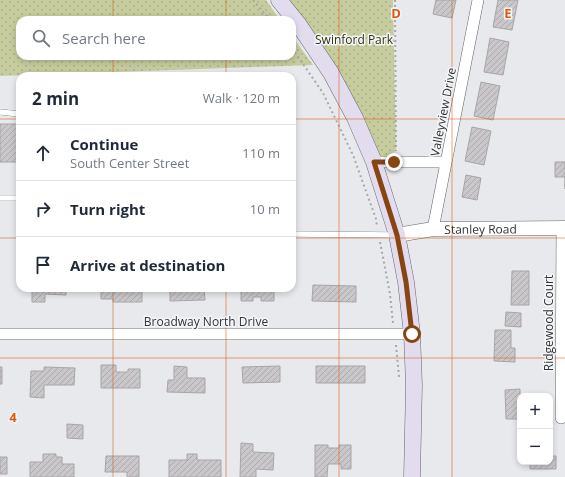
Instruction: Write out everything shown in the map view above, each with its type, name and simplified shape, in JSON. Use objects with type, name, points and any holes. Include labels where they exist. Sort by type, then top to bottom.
[{"type":"main road","points":[[279,0],[292,16]]},
{"type":"main road","points":[[296,21],[331,73],[355,118],[374,162],[397,235],[406,282],[412,334],[414,385],[412,477]]},
{"type":"street","name":"Valleyview Drive","points":[[433,229],[478,0]]},
{"type":"street","points":[[374,162],[446,162]]},
{"type":"street","name":"Stanley Road","points":[[397,235],[433,229],[564,228]]},
{"type":"street","name":"Ridgewood Court","points":[[561,418],[564,228]]},
{"type":"street","name":"Broadway North Drive","points":[[0,334],[412,334]]},
{"type":"lane","points":[[0,112],[16,114]]},
{"type":"lane","points":[[0,198],[16,198]]},
{"type":"lane","points":[[296,234],[397,235]]},
{"type":"path","points":[[253,0],[267,16]]},
{"type":"path","points":[[394,162],[396,151],[395,0]]},
{"type":"path","points":[[296,54],[323,93],[353,155],[376,219],[390,294],[400,380]]},
{"type":"green space","points":[[0,0],[266,0],[277,16],[16,16],[16,60],[296,60],[296,42],[313,65],[114,72],[16,72],[16,75],[0,76]]},
{"type":"green space","name":"Swinford Park","points":[[279,0],[393,0],[396,151],[374,162],[355,118],[296,26],[296,16],[289,16]]},
{"type":"building","points":[[436,0],[456,0],[452,18],[433,14]]},
{"type":"building","points":[[498,0],[518,0],[512,30],[493,27]]},
{"type":"building","points":[[490,38],[509,42],[503,75],[484,72]]},
{"type":"building","points":[[481,82],[500,86],[493,120],[474,116]]},
{"type":"building","points":[[0,124],[16,124],[16,162],[0,162]]},
{"type":"building","points":[[472,127],[491,131],[484,165],[465,161]]},
{"type":"building","points":[[555,162],[565,162],[565,177],[555,177]]},
{"type":"building","points":[[466,175],[481,178],[477,200],[462,197]]},
{"type":"building","points":[[512,271],[529,271],[529,305],[511,305]]},
{"type":"building","points":[[313,285],[356,286],[356,302],[312,301]]},
{"type":"building","points":[[32,292],[66,292],[66,295],[45,294],[45,302],[32,302]]},
{"type":"building","points":[[101,292],[142,292],[142,302],[113,302],[113,299],[101,299]]},
{"type":"building","points":[[170,292],[204,292],[205,300],[170,301]]},
{"type":"building","points":[[241,292],[274,292],[274,301],[261,301],[261,297],[253,297],[253,301],[241,301]]},
{"type":"building","points":[[506,312],[521,313],[521,327],[505,326]]},
{"type":"building","points":[[495,330],[511,330],[511,348],[515,348],[515,362],[494,361]]},
{"type":"building","points":[[101,365],[116,365],[116,372],[128,372],[128,369],[140,369],[140,388],[101,388]]},
{"type":"building","points":[[174,366],[187,367],[187,378],[205,378],[205,393],[167,392],[168,380],[174,380]]},
{"type":"building","points":[[280,366],[280,382],[243,383],[242,367]]},
{"type":"building","points":[[316,366],[365,366],[365,383],[316,383]]},
{"type":"building","points":[[0,367],[2,367],[2,384],[0,384]]},
{"type":"building","points":[[44,367],[75,368],[74,385],[44,385],[44,398],[30,397],[31,371],[44,371]]},
{"type":"building","points":[[520,389],[520,393],[517,393],[517,419],[506,419],[505,390]]},
{"type":"building","points":[[67,424],[83,425],[83,439],[67,438]]},
{"type":"building","points":[[241,443],[253,444],[253,452],[274,453],[273,470],[256,469],[256,477],[240,477]]},
{"type":"building","points":[[315,445],[328,445],[328,448],[339,448],[339,445],[351,445],[351,469],[341,469],[341,464],[328,464],[327,477],[315,477]]},
{"type":"building","points":[[43,454],[56,454],[56,457],[62,457],[62,464],[74,464],[74,477],[30,477],[30,462],[43,462]]},
{"type":"building","points":[[187,454],[197,454],[197,460],[221,460],[221,477],[169,477],[169,460],[187,460]]},
{"type":"building","points":[[106,456],[139,456],[139,477],[127,477],[127,472],[105,472]]},
{"type":"building","points":[[553,456],[556,456],[556,469],[530,469],[530,465],[553,465]]},
{"type":"building","points":[[0,457],[7,457],[7,474],[0,474]]},
{"type":"route","points":[[394,162],[374,162],[397,235],[406,282],[412,334]]}]
